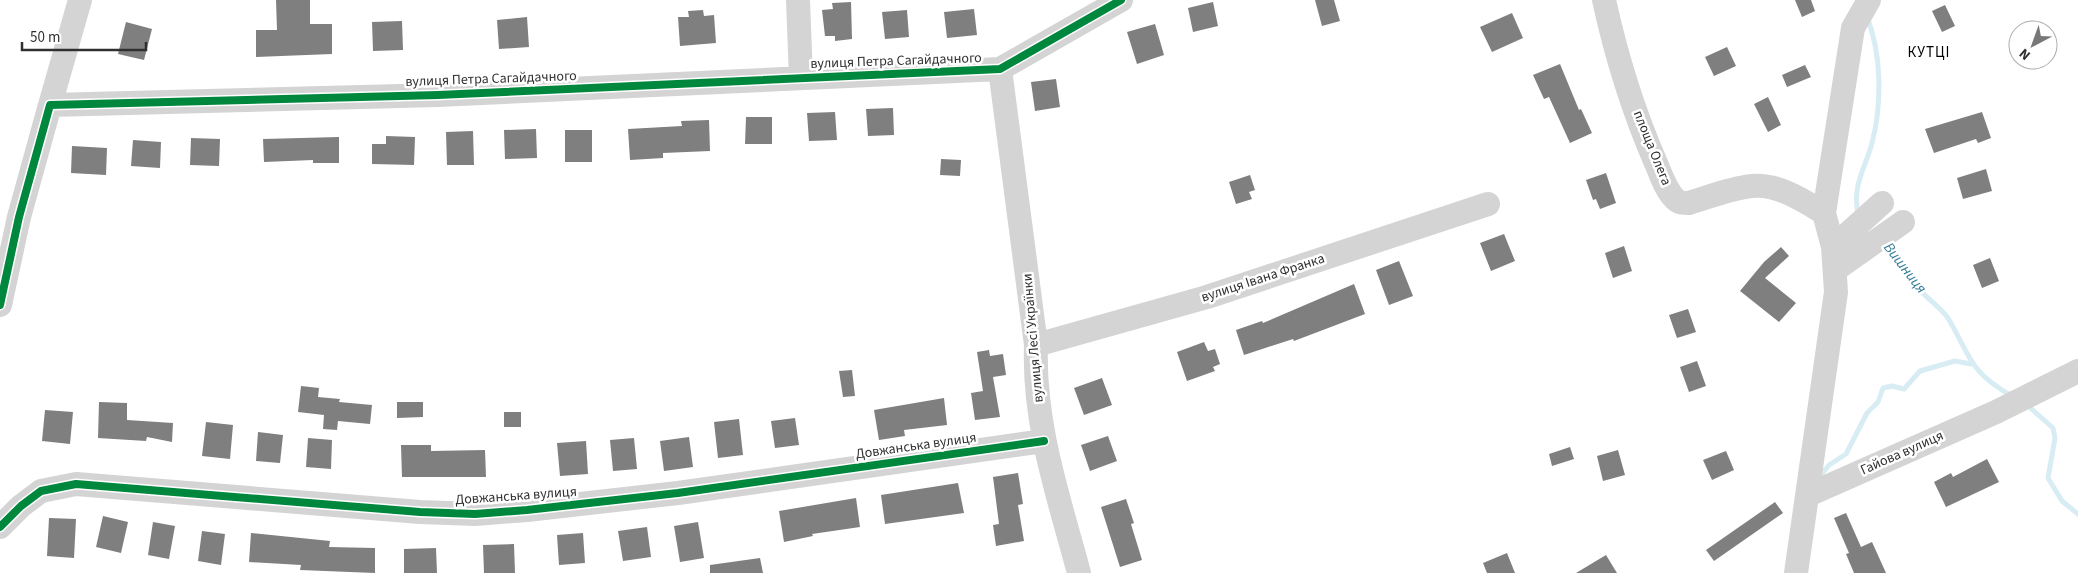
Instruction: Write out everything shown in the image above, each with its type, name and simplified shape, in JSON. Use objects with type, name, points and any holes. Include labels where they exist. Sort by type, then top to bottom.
[{"type":"street","points":[[0,305],[19,217],[80,0]]},
{"type":"street","points":[[798,0],[800,78]]},
{"type":"street","name":"вулиця Петра Сагайдачного","points":[[50,105],[438,95],[1000,70],[1121,0]]},
{"type":"street","name":"площа Олега","points":[[1604,0],[1626,81],[1645,137],[1667,188],[1675,200],[1681,204],[1689,203],[1754,185],[1778,190],[1794,196],[1824,213]]},
{"type":"street","points":[[1796,573],[1836,292],[1833,247],[1824,213],[1853,28],[1869,0]]},
{"type":"street","name":"вулиця Лесі Українки","points":[[1000,70],[1036,345],[1035,377],[1044,441],[1079,573]]},
{"type":"street","name":"вулиця Івана Франка","points":[[1036,345],[1207,297],[1488,204]]},
{"type":"street","points":[[1835,270],[1860,239],[1877,207]]},
{"type":"street","points":[[1833,247],[1896,227]]},
{"type":"street","name":"Гайова вулиця","points":[[1808,495],[1996,412],[2078,371]]},
{"type":"street","name":"Довжанська вулиця","points":[[0,526],[21,506],[41,491],[76,484],[420,512],[475,514],[678,493],[1044,441]]},
{"type":"building","points":[[276,0],[310,0],[310,24],[332,24],[332,54],[256,57],[256,30],[277,30]]},
{"type":"building","points":[[1315,0],[1334,0],[1340,21],[1322,26]]},
{"type":"building","points":[[1795,0],[1811,0],[1815,11],[1802,17]]},
{"type":"building","points":[[851,2],[852,39],[835,41],[835,36],[825,36],[822,10],[833,9],[832,3]]},
{"type":"building","points":[[1213,2],[1218,26],[1193,32],[1188,8]]},
{"type":"building","points":[[1945,5],[1955,26],[1942,32],[1932,11]]},
{"type":"building","points":[[974,9],[977,35],[947,38],[944,12]]},
{"type":"building","points":[[703,10],[704,16],[714,15],[716,43],[680,46],[678,17],[689,17],[688,11]]},
{"type":"building","points":[[907,10],[909,37],[885,39],[882,12]]},
{"type":"building","points":[[1512,13],[1523,38],[1492,52],[1480,27]]},
{"type":"building","points":[[527,17],[529,47],[499,49],[497,20]]},
{"type":"building","points":[[402,21],[403,50],[373,51],[372,22]]},
{"type":"building","points":[[126,22],[152,29],[144,60],[118,54]]},
{"type":"building","points":[[1155,24],[1164,55],[1137,64],[1127,32]]},
{"type":"building","points":[[1727,47],[1736,66],[1714,76],[1705,57]]},
{"type":"building","points":[[1560,64],[1579,110],[1581,109],[1592,133],[1570,143],[1549,97],[1544,99],[1533,75]]},
{"type":"building","points":[[1805,65],[1811,77],[1787,87],[1782,75]]},
{"type":"building","points":[[1056,79],[1060,107],[1035,111],[1031,82]]},
{"type":"building","points":[[1768,97],[1781,125],[1768,132],[1754,104]]},
{"type":"building","points":[[893,108],[894,135],[868,136],[866,109]]},
{"type":"building","points":[[835,112],[837,140],[809,141],[807,113]]},
{"type":"building","points":[[1982,112],[1991,138],[1978,143],[1976,139],[1934,153],[1925,129]]},
{"type":"building","points":[[746,117],[772,117],[772,144],[745,144]]},
{"type":"building","points":[[709,120],[710,151],[663,153],[663,158],[630,160],[628,129],[682,126],[681,121]]},
{"type":"building","points":[[536,129],[537,158],[505,159],[504,130]]},
{"type":"building","points":[[565,130],[592,130],[592,162],[565,162]]},
{"type":"building","points":[[473,131],[474,165],[447,165],[446,132]]},
{"type":"building","points":[[386,136],[415,137],[414,165],[372,164],[372,144],[386,144]]},
{"type":"building","points":[[339,137],[339,163],[313,163],[313,160],[264,162],[263,139]]},
{"type":"building","points":[[191,138],[220,139],[219,166],[190,165]]},
{"type":"building","points":[[133,140],[161,142],[160,168],[131,166]]},
{"type":"building","points":[[72,146],[107,148],[106,175],[71,173]]},
{"type":"building","points":[[941,159],[961,160],[960,176],[940,175]]},
{"type":"building","points":[[1986,169],[1992,191],[1963,199],[1957,178]]},
{"type":"building","points":[[1606,173],[1616,203],[1600,209],[1596,199],[1593,200],[1586,180]]},
{"type":"building","points":[[1250,175],[1255,190],[1249,192],[1252,199],[1236,204],[1229,182]]},
{"type":"building","points":[[1504,234],[1515,261],[1491,271],[1480,243]]},
{"type":"building","points":[[1624,246],[1632,271],[1613,278],[1605,253]]},
{"type":"building","points":[[1781,247],[1789,256],[1765,278],[1796,303],[1779,322],[1740,291],[1764,262]]},
{"type":"building","points":[[1990,258],[1999,281],[1982,288],[1973,265]]},
{"type":"building","points":[[1399,261],[1413,296],[1389,305],[1376,270]]},
{"type":"building","points":[[1354,284],[1365,314],[1294,341],[1293,339],[1244,355],[1236,330],[1262,321],[1263,323]]},
{"type":"building","points":[[1688,309],[1696,332],[1677,338],[1669,315]]},
{"type":"building","points":[[1204,342],[1208,351],[1215,349],[1220,364],[1213,367],[1215,371],[1187,381],[1177,352]]},
{"type":"building","points":[[989,350],[990,356],[1003,354],[1006,375],[993,377],[1000,417],[975,420],[971,393],[983,391],[977,352]]},
{"type":"building","points":[[1697,361],[1706,386],[1689,392],[1680,367]]},
{"type":"building","points":[[852,370],[855,396],[843,397],[839,371]]},
{"type":"building","points":[[1102,378],[1112,405],[1084,415],[1074,388]]},
{"type":"building","points":[[301,386],[319,388],[318,397],[340,399],[339,402],[372,405],[370,424],[338,421],[337,430],[323,429],[324,415],[298,412]]},
{"type":"building","points":[[944,398],[947,425],[904,430],[905,436],[879,440],[874,410]]},
{"type":"building","points":[[99,402],[127,403],[127,420],[173,423],[172,442],[147,437],[146,441],[98,438]]},
{"type":"building","points":[[397,402],[423,402],[423,417],[397,418]]},
{"type":"building","points":[[45,410],[73,412],[70,444],[42,441]]},
{"type":"building","points":[[504,412],[521,412],[521,427],[504,427]]},
{"type":"building","points":[[795,418],[799,445],[775,448],[771,421]]},
{"type":"building","points":[[739,419],[743,455],[718,458],[714,422]]},
{"type":"building","points":[[206,422],[233,425],[230,459],[202,456]]},
{"type":"building","points":[[258,432],[283,435],[280,463],[256,461]]},
{"type":"building","points":[[1108,436],[1117,461],[1090,471],[1081,445]]},
{"type":"building","points":[[689,437],[693,467],[664,471],[660,441]]},
{"type":"building","points":[[308,438],[332,440],[331,469],[306,467]]},
{"type":"building","points":[[634,438],[637,469],[613,471],[610,440]]},
{"type":"building","points":[[586,441],[588,474],[560,476],[557,443]]},
{"type":"building","points":[[401,445],[431,445],[431,451],[485,450],[486,477],[402,477]]},
{"type":"building","points":[[1570,447],[1574,459],[1552,466],[1549,454]]},
{"type":"building","points":[[1618,450],[1625,475],[1603,481],[1597,456]]},
{"type":"building","points":[[1726,451],[1734,470],[1712,480],[1703,460]]},
{"type":"building","points":[[1987,459],[1999,482],[1946,507],[1934,482],[1951,473],[1953,477]]},
{"type":"building","points":[[1018,473],[1023,504],[1018,505],[1024,541],[996,546],[993,525],[999,524],[993,477]]},
{"type":"building","points":[[958,483],[964,513],[885,524],[881,495]]},
{"type":"building","points":[[856,498],[860,527],[812,534],[813,536],[784,542],[779,511]]},
{"type":"building","points":[[1126,499],[1134,523],[1131,524],[1142,560],[1120,567],[1101,507]]},
{"type":"building","points":[[1775,502],[1783,513],[1714,561],[1706,550]]},
{"type":"building","points":[[1846,513],[1861,547],[1872,542],[1886,573],[1854,573],[1846,554],[1849,553],[1834,518]]},
{"type":"building","points":[[103,516],[128,522],[121,553],[96,547]]},
{"type":"building","points":[[49,518],[76,519],[74,558],[47,556]]},
{"type":"building","points":[[153,522],[175,526],[169,559],[148,555]]},
{"type":"building","points":[[698,522],[704,558],[680,562],[674,526]]},
{"type":"building","points":[[647,527],[651,557],[623,561],[618,531]]},
{"type":"building","points":[[202,531],[225,534],[221,565],[198,561]]},
{"type":"building","points":[[251,533],[330,541],[329,547],[375,548],[375,573],[300,570],[301,565],[249,562]]},
{"type":"building","points":[[583,533],[585,563],[559,565],[557,535]]},
{"type":"building","points":[[514,544],[515,573],[484,573],[483,545]]},
{"type":"building","points":[[436,548],[437,573],[404,573],[404,549]]},
{"type":"building","points":[[1507,553],[1515,573],[1487,573],[1483,563]]},
{"type":"building","points":[[1606,555],[1617,573],[1576,573]]},
{"type":"building","points":[[760,558],[763,573],[710,573],[710,565]]},
{"type":"waterway","name":"Вишниця","points":[[1858,214],[1858,186],[1872,143],[1879,96],[1876,47],[1867,17]]},
{"type":"waterway","name":"Вишниця","points":[[1885,241],[1921,291],[1948,318],[1972,363],[1987,379],[2012,396]]},
{"type":"waterway","points":[[1821,475],[1829,465],[1846,454],[1867,413],[1878,402],[1883,388],[1892,386],[1904,389],[1920,371],[1955,361],[1971,364]]},
{"type":"waterway","name":"Вишниця","points":[[2026,404],[2053,428],[2055,438],[2048,478],[2062,501],[2078,514]]},
{"type":"cycle path","points":[[0,305],[19,217],[50,105],[438,95],[1000,69],[1121,0]]},
{"type":"cycle path","points":[[0,527],[21,506],[41,491],[76,484],[420,512],[475,514],[678,493],[1044,441]]},
{"type":"district","name":"КУТЦІ","points":[[1929,52]]}]
